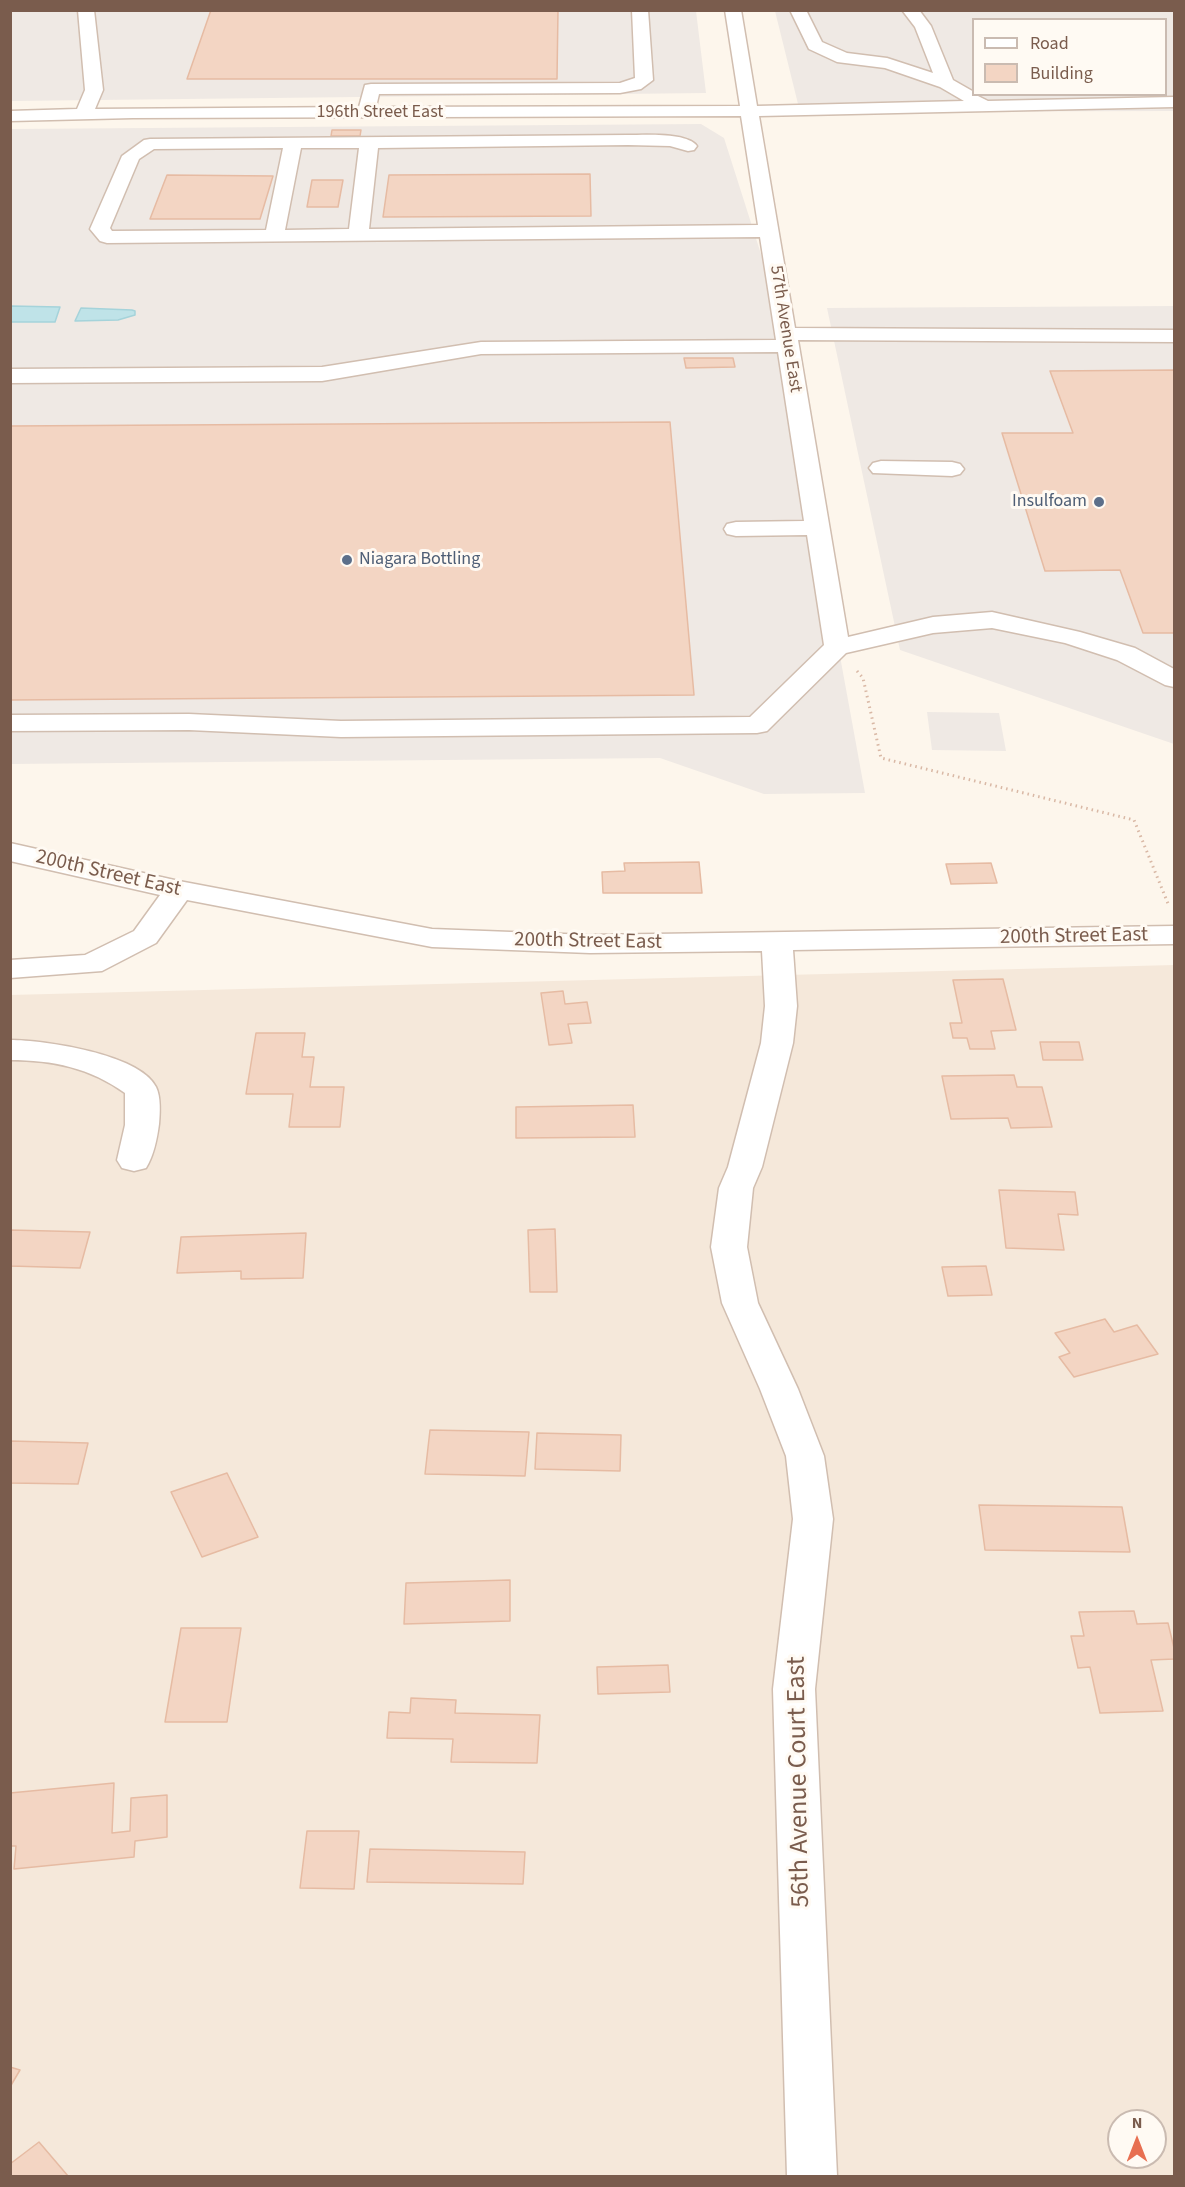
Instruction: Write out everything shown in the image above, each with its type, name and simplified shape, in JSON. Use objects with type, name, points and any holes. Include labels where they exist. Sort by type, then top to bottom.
[{"type":"street","points":[[84,114],[94,90],[86,10]]},
{"type":"street","points":[[366,114],[371,89],[620,88],[635,85],[644,80],[640,10]]},
{"type":"street","name":"57th Avenue East","points":[[734,10],[837,647]]},
{"type":"street","points":[[798,10],[815,45],[843,58],[887,63],[946,83],[987,106]]},
{"type":"street","points":[[910,10],[923,26],[946,83]]},
{"type":"street","name":"196th Street East","points":[[10,116],[749,111],[1174,102]]},
{"type":"street","points":[[688,146],[660,140],[150,144],[131,156],[100,229],[107,237],[770,231]]},
{"type":"street","points":[[274,236],[293,143]]},
{"type":"street","points":[[358,236],[369,143]]},
{"type":"street","points":[[10,376],[322,374],[481,348],[787,340],[1174,336]]},
{"type":"street","points":[[881,468],[952,469]]},
{"type":"street","points":[[736,529],[817,528]]},
{"type":"street","points":[[10,723],[189,722],[341,729],[757,725],[837,647],[933,625],[992,620],[1071,637],[1126,654],[1174,679]]},
{"type":"street","name":"200th Street East","points":[[10,852],[179,890],[432,938],[590,944],[777,943],[1172,922]]},
{"type":"street","points":[[10,969],[91,964],[145,937],[179,890]]},
{"type":"street","name":"56th Avenue Court East","points":[[777,943],[782,1006],[777,1043],[745,1167],[736,1188],[729,1247],[740,1303],[779,1389],[804,1456],[813,1519],[811,1559],[802,1610],[794,1689],[812,2176]]},
{"type":"street","points":[[10,1050],[28,1049],[79,1058],[105,1067],[127,1078],[141,1089],[144,1107],[142,1136],[134,1160]]},
{"type":"path","points":[[837,647],[863,678],[881,758],[1134,820],[1172,922]]},
{"type":"shaded area","points":[[10,11],[696,11],[706,93],[11,101]]},
{"type":"shaded area","points":[[775,11],[1174,11],[1174,111],[800,112]]},
{"type":"shaded area","points":[[701,124],[724,138],[774,295],[865,793],[764,794],[660,758],[11,764],[10,129]]},
{"type":"shaded area","points":[[1174,306],[1174,744],[900,650],[827,308]]},
{"type":"shaded area","points":[[927,712],[999,713],[1006,751],[932,750]]},
{"type":"shaded area","points":[[1174,965],[1174,2176],[11,2176],[10,995]]},
{"type":"water","points":[[11,306],[60,307],[55,322],[11,322]]},
{"type":"water","points":[[81,308],[132,310],[135,311],[135,315],[118,320],[75,321]]},
{"type":"building","points":[[211,10],[558,10],[557,79],[187,79]]},
{"type":"building","points":[[332,130],[361,130],[360,136],[331,136]]},
{"type":"building","points":[[590,174],[591,216],[383,217],[389,175]]},
{"type":"building","points":[[167,175],[273,176],[260,219],[150,219]]},
{"type":"building","points":[[312,180],[343,180],[338,207],[307,207]]},
{"type":"building","points":[[684,358],[733,358],[735,367],[686,368]]},
{"type":"building","name":"Insulfoam","points":[[1174,370],[1174,633],[1143,633],[1120,570],[1045,571],[1002,433],[1073,433],[1050,371]]},
{"type":"building","name":"Niagara Bottling","points":[[670,422],[694,695],[10,700],[10,426]]},
{"type":"building","points":[[699,862],[702,893],[603,893],[602,872],[625,871],[624,863]]},
{"type":"building","points":[[991,863],[997,883],[951,884],[946,864]]},
{"type":"building","points":[[1003,979],[1016,1030],[991,1031],[995,1049],[970,1049],[967,1038],[953,1038],[950,1023],[962,1023],[953,980]]},
{"type":"building","points":[[563,991],[565,1004],[587,1002],[591,1023],[568,1024],[572,1043],[549,1045],[541,993]]},
{"type":"building","points":[[256,1033],[305,1033],[302,1057],[314,1057],[310,1087],[344,1087],[340,1127],[289,1127],[293,1094],[246,1094]]},
{"type":"building","points":[[1040,1042],[1079,1042],[1083,1060],[1043,1060]]},
{"type":"building","points":[[1014,1075],[1017,1087],[1042,1087],[1052,1127],[1011,1128],[1008,1118],[951,1119],[942,1076]]},
{"type":"building","points":[[633,1105],[635,1137],[516,1138],[516,1107]]},
{"type":"building","points":[[999,1190],[1075,1192],[1078,1215],[1058,1214],[1064,1250],[1006,1248]]},
{"type":"building","points":[[555,1229],[557,1292],[530,1292],[528,1230]]},
{"type":"building","points":[[10,1230],[90,1232],[80,1268],[10,1266]]},
{"type":"building","points":[[306,1233],[303,1278],[241,1279],[241,1271],[177,1273],[181,1237]]},
{"type":"building","points":[[986,1266],[992,1295],[948,1296],[942,1267]]},
{"type":"building","points":[[1105,1319],[1114,1332],[1137,1325],[1158,1354],[1074,1377],[1059,1357],[1070,1353],[1055,1333]]},
{"type":"building","points":[[430,1430],[529,1432],[525,1476],[425,1474]]},
{"type":"building","points":[[537,1433],[621,1435],[620,1471],[535,1469]]},
{"type":"building","points":[[10,1441],[88,1443],[78,1484],[10,1483]]},
{"type":"building","points":[[227,1473],[258,1537],[202,1557],[171,1492]]},
{"type":"building","points":[[979,1505],[1122,1507],[1130,1552],[985,1550]]},
{"type":"building","points":[[510,1580],[510,1621],[404,1624],[406,1583]]},
{"type":"building","points":[[1134,1611],[1137,1624],[1168,1623],[1174,1648],[1174,1659],[1151,1660],[1163,1711],[1100,1713],[1090,1667],[1078,1668],[1071,1636],[1084,1636],[1079,1612]]},
{"type":"building","points":[[181,1628],[241,1628],[227,1722],[165,1722]]},
{"type":"building","points":[[668,1665],[670,1692],[598,1694],[597,1667]]},
{"type":"building","points":[[411,1698],[456,1700],[455,1713],[540,1715],[537,1763],[451,1762],[453,1739],[387,1738],[389,1712],[410,1713]]},
{"type":"building","points":[[114,1783],[112,1833],[130,1831],[131,1798],[167,1795],[167,1837],[135,1841],[134,1857],[14,1869],[16,1846],[10,1846],[10,1793]]},
{"type":"building","points":[[307,1831],[359,1831],[354,1889],[300,1888]]},
{"type":"building","points":[[370,1849],[525,1852],[523,1884],[367,1882]]},
{"type":"building","points":[[10,2067],[20,2070],[10,2087]]},
{"type":"building","points":[[39,2142],[68,2176],[10,2176],[10,2164]]},
{"type":"place","name":"Insulfoam","points":[[1099,502]]},
{"type":"place","name":"Niagara Bottling","points":[[347,560]]}]
